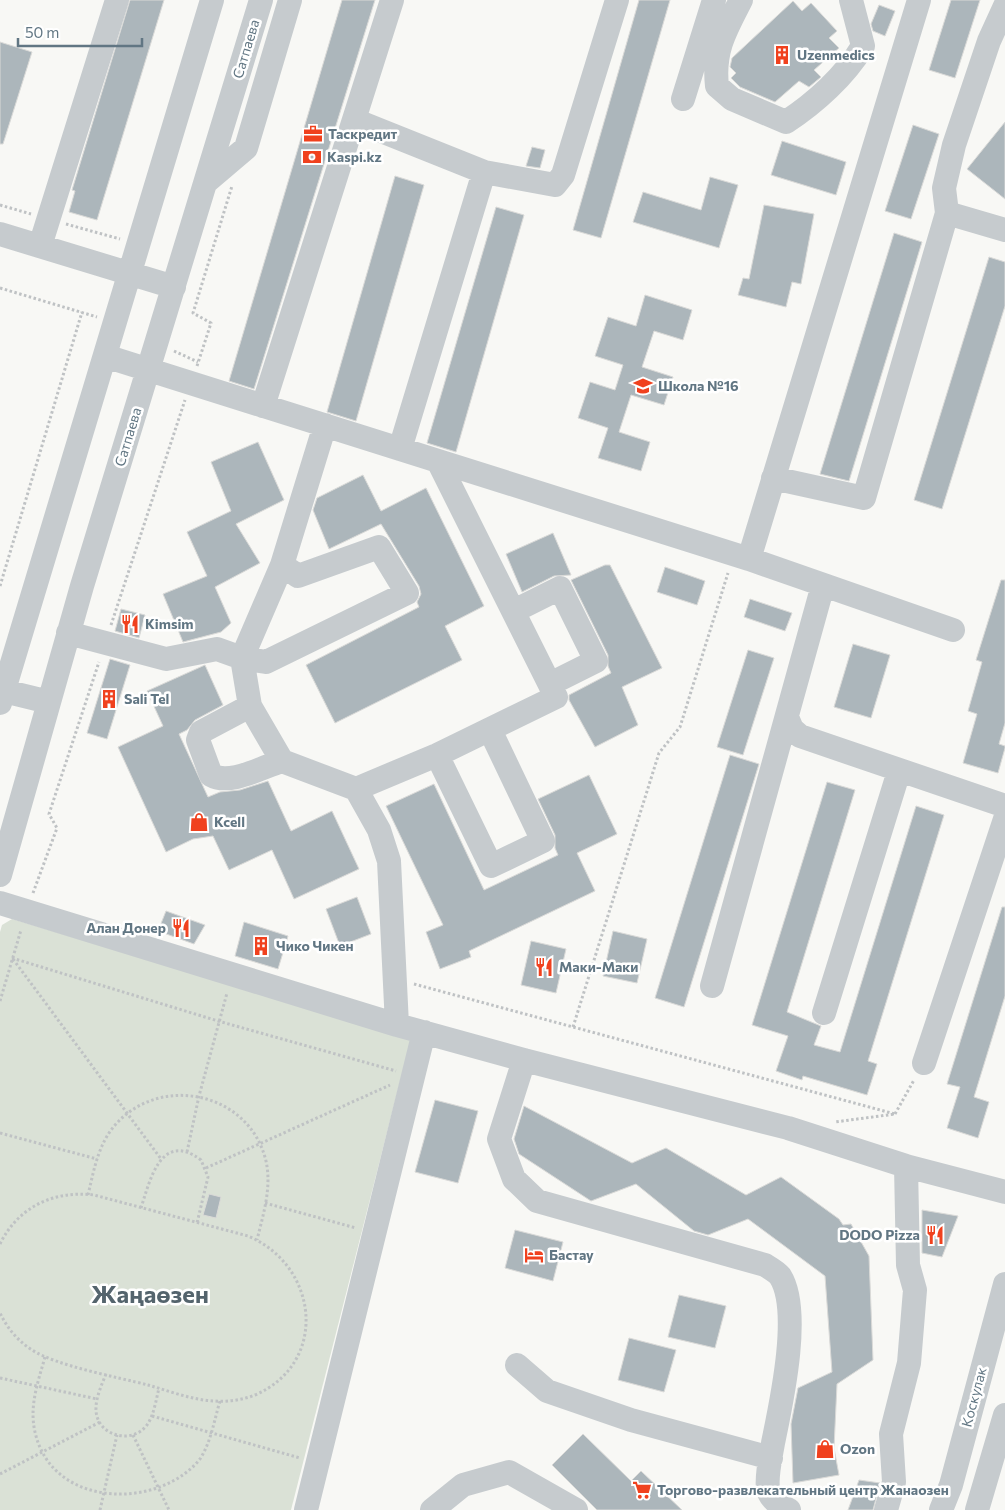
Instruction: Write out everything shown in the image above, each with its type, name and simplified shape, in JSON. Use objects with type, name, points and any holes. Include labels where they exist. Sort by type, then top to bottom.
[{"type":"street","points":[[40,246],[117,0]]},
{"type":"street","points":[[49,702],[2,697],[212,0]]},
{"type":"street","name":"Сатпаева","points":[[0,875],[68,633],[261,0]]},
{"type":"street","points":[[206,182],[246,148],[290,0]]},
{"type":"street","points":[[263,406],[392,0]]},
{"type":"street","points":[[354,120],[484,172],[555,184],[563,175],[617,0]]},
{"type":"street","points":[[683,99],[714,0]]},
{"type":"street","points":[[740,0],[724,32],[715,65],[718,86],[732,99],[786,122],[804,110],[853,63],[863,46],[851,0]]},
{"type":"street","points":[[741,556],[773,478],[919,0]]},
{"type":"street","points":[[773,478],[864,498],[947,212],[944,188],[954,146],[989,41],[1005,6]]},
{"type":"street","points":[[400,449],[484,172]]},
{"type":"street","points":[[947,212],[1005,230]]},
{"type":"street","points":[[0,234],[174,287]]},
{"type":"street","points":[[105,356],[741,556],[953,630]]},
{"type":"street","points":[[325,425],[282,565],[242,658],[250,706],[282,761],[356,789],[379,830],[389,862],[397,1025]]},
{"type":"street","points":[[356,789],[437,755],[556,697],[438,461]]},
{"type":"street","points":[[68,633],[166,659],[217,649],[242,658],[266,662],[407,593],[379,547],[298,576],[282,565]]},
{"type":"street","points":[[712,986],[823,585]]},
{"type":"street","points":[[514,611],[560,588],[564,596],[596,661],[550,684]]},
{"type":"street","points":[[250,706],[201,732],[198,740],[211,775],[219,780],[234,778],[282,761]]},
{"type":"street","points":[[787,717],[792,729],[800,736],[1005,806]]},
{"type":"street","points":[[437,755],[491,866],[543,841],[490,730]]},
{"type":"street","points":[[824,1013],[899,771]]},
{"type":"street","points":[[924,1063],[1005,819]]},
{"type":"street","points":[[0,903],[397,1025],[788,1128],[906,1166],[1005,1192]]},
{"type":"street","points":[[306,1510],[424,1032]]},
{"type":"street","points":[[524,1060],[499,1139],[514,1179],[538,1201],[765,1265],[780,1275],[787,1292],[790,1328],[788,1367],[771,1458],[768,1490],[775,1502],[789,1510]]},
{"type":"street","points":[[886,1510],[894,1482],[891,1434],[909,1363],[915,1290],[908,1265],[906,1166]]},
{"type":"street","name":"Коскулак","points":[[941,1510],[951,1485],[1005,1284]]},
{"type":"street","points":[[517,1365],[547,1391],[631,1420],[771,1458]]},
{"type":"street","points":[[977,1510],[1005,1415]]},
{"type":"street","points":[[432,1510],[463,1486],[509,1472],[576,1510]]},
{"type":"path","points":[[0,1001],[26,911],[57,828],[49,814],[211,323],[193,313],[232,187],[238,181]]},
{"type":"path","points":[[0,586],[82,312]]},
{"type":"path","points":[[573,1027],[659,753],[680,727],[741,556]]},
{"type":"path","points":[[12,958],[413,1076]]},
{"type":"path","points":[[12,958],[161,1159]]},
{"type":"path","points":[[187,1152],[218,1020],[232,974]]},
{"type":"path","points":[[395,979],[895,1114]]},
{"type":"path","points":[[895,1114],[924,1063]]},
{"type":"path","points":[[206,1168],[413,1076]]},
{"type":"path","points":[[88,1194],[97,1159],[107,1136],[128,1113],[159,1097],[186,1094],[199,1096],[225,1106],[237,1114],[247,1124],[260,1144],[268,1176],[265,1203],[257,1240]]},
{"type":"path","points":[[827,1123],[895,1114]]},
{"type":"path","points":[[0,1132],[97,1159]]},
{"type":"path","points":[[141,1208],[153,1170],[161,1159],[174,1151],[187,1152],[201,1160],[206,1168],[207,1187],[198,1223]]},
{"type":"path","points":[[0,1244],[2,1237],[22,1214],[44,1201],[68,1194],[88,1194],[257,1240],[274,1250],[284,1260],[300,1284],[306,1312],[303,1342],[290,1367],[268,1387],[242,1399],[220,1401],[198,1398],[45,1357],[21,1342],[12,1333],[0,1313]]},
{"type":"path","points":[[265,1203],[360,1229]]},
{"type":"path","points":[[45,1357],[36,1386],[33,1418],[42,1452],[54,1470],[64,1480],[87,1495]]},
{"type":"path","points":[[106,1374],[96,1408],[100,1422],[108,1431],[117,1435],[133,1435],[148,1424],[159,1388]]},
{"type":"path","points":[[0,1378],[98,1399]]},
{"type":"path","points":[[176,1485],[192,1471],[200,1459],[211,1433],[220,1401]]},
{"type":"path","points":[[152,1416],[305,1459]]},
{"type":"path","points":[[0,1474],[100,1422]]},
{"type":"path","points":[[100,1510],[117,1435]]},
{"type":"path","points":[[133,1435],[159,1495],[169,1510]]},
{"type":"path","points":[[159,1495],[170,1489]]},
{"type":"path","points":[[95,1498],[108,1501]]},
{"type":"shaded area","points":[[12,919],[411,1038],[291,1510],[0,1510],[0,932],[2,925]]},
{"type":"building","points":[[130,0],[164,0],[97,220],[69,212],[75,191],[72,190]]},
{"type":"building","points":[[342,0],[375,0],[254,389],[229,381]]},
{"type":"building","points":[[639,0],[670,0],[601,238],[573,230]]},
{"type":"building","points":[[951,0],[980,0],[955,78],[929,70]]},
{"type":"building","name":"Uzenmedics","points":[[793,1],[802,11],[811,3],[837,31],[829,38],[839,48],[814,70],[821,77],[809,87],[799,81],[775,102],[740,87],[731,78],[736,73],[730,67],[732,58]]},
{"type":"building","points":[[879,5],[895,11],[885,36],[873,31],[871,24]]},
{"type":"building","points":[[0,42],[32,52],[3,144],[0,144]]},
{"type":"building","points":[[1005,122],[1005,199],[967,169]]},
{"type":"building","points":[[913,125],[939,134],[911,219],[885,211]]},
{"type":"building","points":[[782,141],[846,162],[836,195],[771,175]]},
{"type":"building","points":[[532,147],[545,150],[540,168],[526,166]]},
{"type":"building","points":[[395,176],[424,185],[356,421],[327,412]]},
{"type":"building","points":[[710,177],[738,185],[719,248],[633,222],[643,192],[701,210]]},
{"type":"building","points":[[764,205],[814,214],[801,284],[792,282],[786,307],[738,295],[743,278],[749,279]]},
{"type":"building","points":[[496,207],[524,215],[456,452],[427,443]]},
{"type":"building","points":[[894,233],[922,242],[849,481],[820,474]]},
{"type":"building","points":[[989,257],[1005,262],[1005,306],[942,509],[914,500]]},
{"type":"building","name":"Школа №16","points":[[645,295],[692,310],[683,340],[654,331],[642,367],[673,377],[664,405],[631,395],[619,432],[650,442],[641,471],[598,458],[608,428],[578,418],[590,382],[615,390],[623,365],[595,356],[608,317],[636,326]]},
{"type":"building","points":[[258,442],[284,500],[236,524],[260,563],[215,587],[231,623],[221,632],[183,642],[163,594],[207,576],[187,532],[231,511],[211,462]]},
{"type":"building","points":[[363,475],[381,511],[426,488],[484,606],[445,626],[462,660],[335,723],[306,665],[419,607],[417,602],[421,594],[419,586],[381,524],[329,549],[313,510],[317,498]]},
{"type":"building","points":[[553,533],[571,575],[554,576],[522,592],[506,554]]},
{"type":"building","points":[[605,565],[610,565],[662,668],[622,687],[638,725],[595,747],[569,700],[569,695],[611,673],[608,666],[608,655],[571,580]]},
{"type":"building","points":[[665,567],[705,581],[697,605],[657,592]]},
{"type":"building","points":[[1001,580],[1005,580],[1005,723],[999,744],[1005,746],[1005,748],[998,773],[963,763],[977,714],[968,711],[982,662],[976,660]]},
{"type":"building","points":[[750,599],[792,613],[785,631],[744,617]]},
{"type":"building","name":"Kimsim","points":[[121,609],[145,615],[139,638],[115,631]]},
{"type":"building","points":[[853,644],[890,655],[871,718],[834,707]]},
{"type":"building","points":[[748,650],[774,658],[743,755],[717,747]]},
{"type":"building","name":"Sali Tel","points":[[110,659],[130,665],[107,739],[87,733]]},
{"type":"building","points":[[205,665],[223,705],[195,720],[187,730],[179,734],[208,797],[220,792],[240,790],[268,781],[291,831],[332,811],[359,869],[294,899],[272,850],[229,870],[213,836],[193,839],[166,852],[118,747],[163,726],[147,691]]},
{"type":"building","points":[[730,755],[759,764],[684,1007],[655,998]]},
{"type":"building","points":[[589,775],[617,834],[577,853],[595,891],[469,951],[471,957],[440,969],[426,932],[443,925],[386,806],[434,784],[484,890],[558,855],[555,848],[555,835],[538,799]]},
{"type":"building","points":[[827,782],[855,790],[787,1012],[821,1026],[814,1045],[840,1052],[916,806],[944,815],[868,1061],[877,1064],[867,1095],[803,1076],[802,1080],[776,1071],[788,1036],[752,1025]]},
{"type":"building","points":[[357,897],[371,934],[340,946],[326,909]]},
{"type":"building","points":[[1002,907],[1005,907],[1005,996],[974,1097],[989,1102],[978,1138],[947,1128],[960,1087],[947,1084]]},
{"type":"building","name":"Алан Донер","points":[[166,911],[205,925],[194,944],[158,931]]},
{"type":"building","name":"Чико Чикен","points":[[244,922],[288,936],[278,969],[235,956]]},
{"type":"building","points":[[613,931],[647,939],[637,983],[603,976]]},
{"type":"building","name":"Маки-Маки","points":[[531,941],[566,949],[556,993],[521,985]]},
{"type":"building","points":[[435,1100],[478,1111],[458,1183],[415,1172]]},
{"type":"building","points":[[524,1106],[632,1163],[666,1148],[746,1195],[781,1177],[839,1219],[843,1225],[851,1224],[869,1256],[873,1360],[837,1384],[834,1448],[839,1475],[793,1483],[791,1424],[798,1388],[832,1372],[825,1276],[748,1219],[708,1235],[694,1231],[636,1184],[591,1201],[519,1154],[514,1139]]},
{"type":"building","points":[[209,1194],[221,1197],[216,1218],[203,1215]]},
{"type":"building","name":"DODO Pizza","points":[[922,1210],[958,1216],[942,1257],[922,1253]]},
{"type":"building","name":"Бастау","points":[[515,1230],[563,1242],[553,1281],[505,1268]]},
{"type":"building","points":[[679,1295],[726,1306],[715,1348],[668,1337]]},
{"type":"building","points":[[629,1338],[676,1350],[664,1392],[618,1380]]},
{"type":"building","points":[[583,1434],[631,1481],[641,1471],[682,1510],[597,1510],[552,1465]]},
{"type":"building","points":[[859,1480],[880,1483],[873,1510],[848,1510]]},
{"type":"place","name":"Uzenmedics","points":[[782,55]]},
{"type":"place","name":"Таскредит","points":[[313,134]]},
{"type":"place","name":"Kaspi.kz","points":[[312,157]]},
{"type":"place","name":"Школа №16","points":[[643,386]]},
{"type":"place","name":"Kimsim","points":[[130,624]]},
{"type":"place","name":"Sali Tel","points":[[109,699]]},
{"type":"place","name":"Kcell","points":[[199,822]]},
{"type":"place","name":"Алан Донер","points":[[181,928]]},
{"type":"place","name":"Чико Чикен","points":[[261,946]]},
{"type":"place","name":"Маки-Маки","points":[[544,967]]},
{"type":"place","name":"DODO Pizza","points":[[935,1235]]},
{"type":"place","name":"Бастау","points":[[534,1255]]},
{"type":"place","name":"Ozon","points":[[825,1449]]},
{"type":"place","name":"Торгово-развлекательный центр Жанаозен","points":[[642,1490]]},
{"type":"district","name":"Жаңаөзен","points":[[150,1295]]}]
